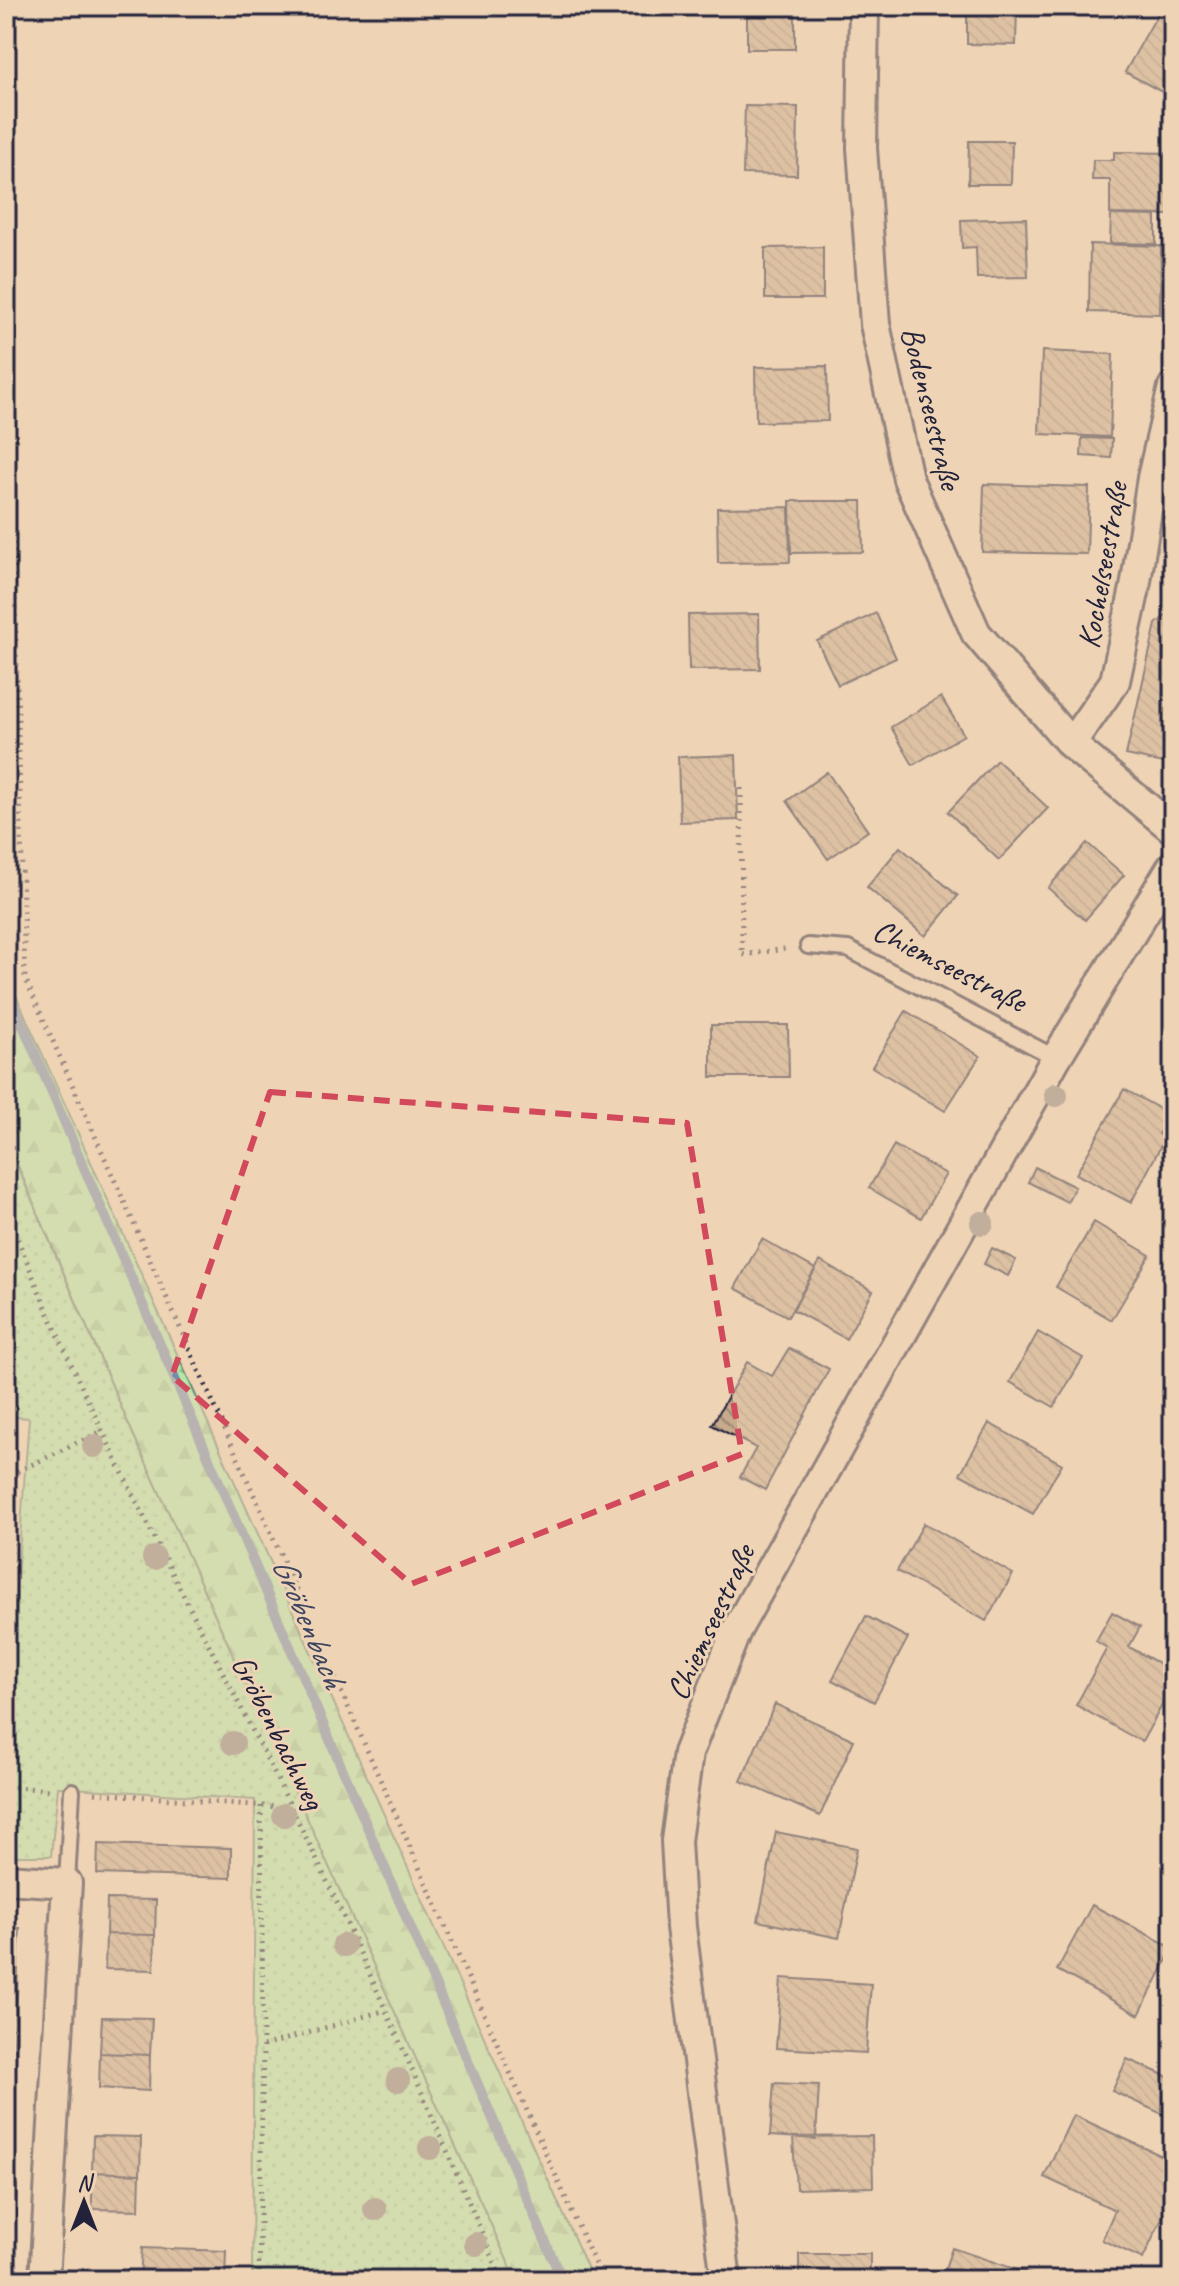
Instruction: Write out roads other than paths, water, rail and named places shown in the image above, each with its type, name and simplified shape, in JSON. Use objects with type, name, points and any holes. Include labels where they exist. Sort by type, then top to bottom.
[{"type":"street","name":"Bodenseestraße","points":[[864,6],[862,148],[875,324],[908,479],[976,633],[1071,744],[1173,829]]},
{"type":"street","name":"Kochelseestraße","points":[[1071,744],[1115,681],[1135,588],[1152,478],[1173,387]]},
{"type":"street","name":"Chiemseestraße","points":[[726,2280],[681,1927],[676,1841],[688,1753],[736,1631],[1056,1058],[1173,865]]},
{"type":"street","points":[[6,1879],[67,1883],[44,2280]]},
{"type":"lane","name":"Chiemseestraße","points":[[808,946],[848,949],[1056,1058]]},
{"type":"lane","points":[[67,1883],[72,1791]]},
{"type":"waterway","name":"Gröbenbach","points":[[6,986],[562,2280]]}]
